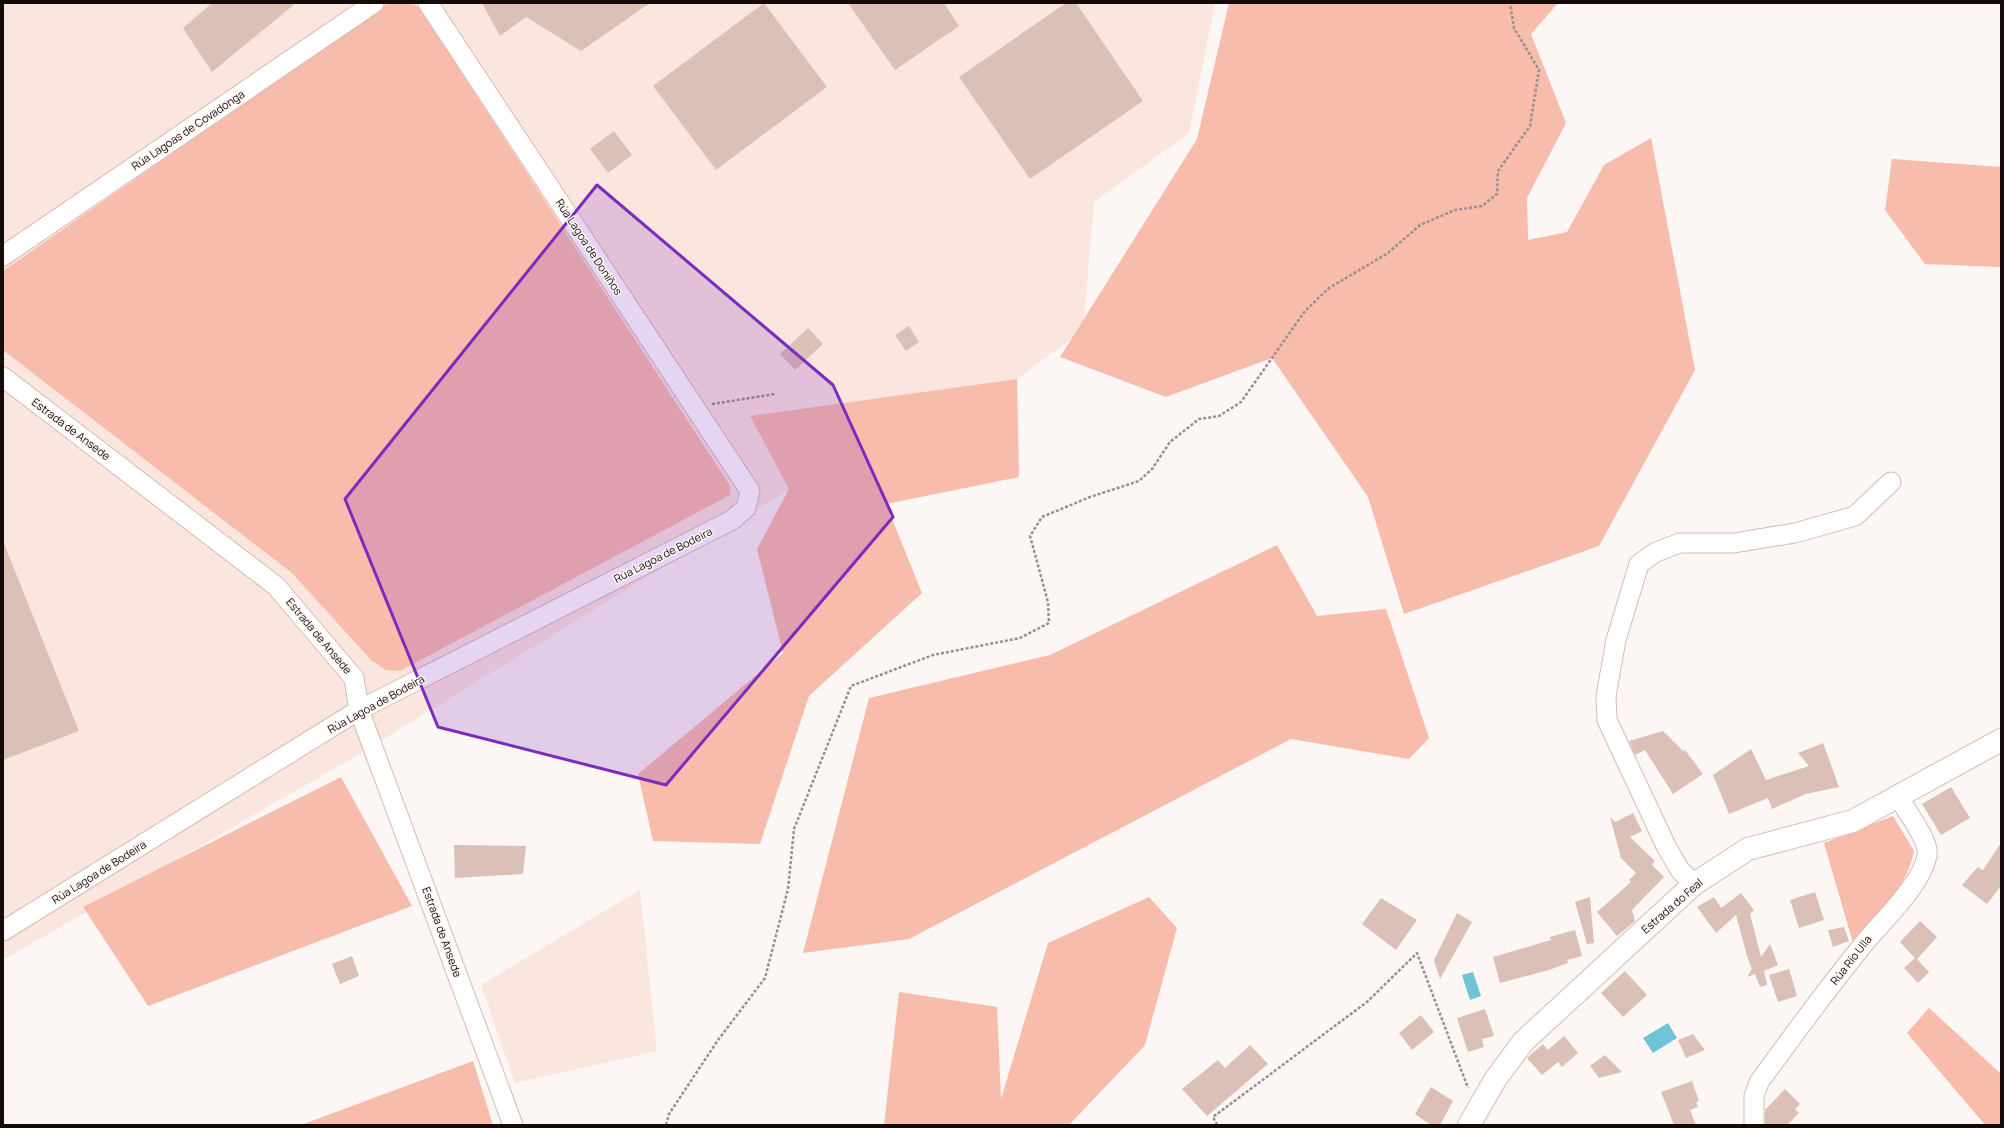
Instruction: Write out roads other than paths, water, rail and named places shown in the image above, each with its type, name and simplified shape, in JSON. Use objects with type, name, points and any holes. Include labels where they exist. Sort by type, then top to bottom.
[{"type":"main road","name":"Estrada do Feal","points":[[1473,1118],[1495,1080],[1523,1042],[1694,884],[1748,849],[1853,821],[2001,740]]},
{"type":"street","name":"Rúa Lagoas de Covadonga","points":[[3,256],[374,3]]},
{"type":"street","name":"Rúa Lagoa de Doniños","points":[[428,3],[750,491]]},
{"type":"street","name":"Estrada de Ansede","points":[[3,377],[276,586],[354,678],[359,710],[513,1125]]},
{"type":"street","points":[[1694,884],[1680,870],[1666,846],[1607,720],[1606,696],[1616,640],[1639,564],[1656,552],[1680,543],[1734,543],[1795,533],[1855,516],[1891,482]]},
{"type":"street","name":"Rúa Lagoa de Bodeira","points":[[3,931],[359,710],[732,520],[746,508],[750,491]]},
{"type":"street","name":"Rúa Río Ulla","points":[[1754,1125],[1754,1096],[1759,1082],[1861,947],[1919,878],[1927,855],[1926,842],[1905,810],[1899,796]]},
{"type":"water","points":[[1473,972],[1481,996],[1470,1000],[1462,975]]},
{"type":"water","points":[[1668,1023],[1677,1038],[1653,1053],[1643,1038]]}]
